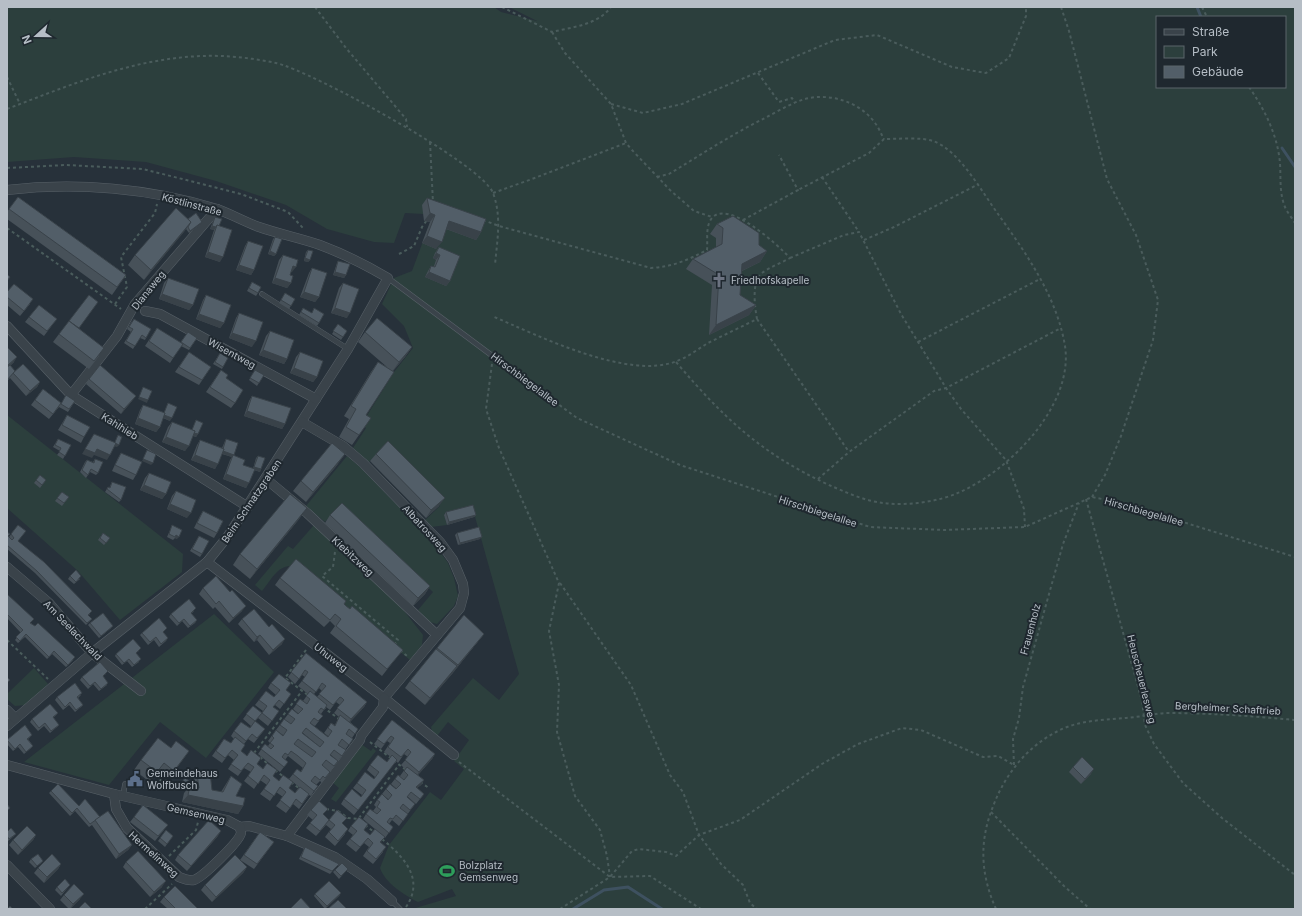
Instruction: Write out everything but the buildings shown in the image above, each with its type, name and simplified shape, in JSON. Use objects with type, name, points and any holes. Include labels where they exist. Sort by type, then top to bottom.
[{"type":"street","name":"Köstlinstraße","points":[[7,190],[41,186],[79,186],[159,196],[217,209],[259,226],[357,260],[388,278]]},
{"type":"street","name":"Dianaweg","points":[[71,395],[117,336],[135,304],[217,209]]},
{"type":"street","name":"Beim Schnatzgraben","points":[[7,726],[92,653],[207,562],[228,536],[266,479],[348,349],[388,278]]},
{"type":"street","name":"Wisentweg","points":[[145,310],[160,314],[316,399]]},
{"type":"street","name":"Kahlhieb","points":[[7,326],[71,395],[248,507]]},
{"type":"street","name":"Albatrosweg","points":[[287,836],[360,740],[361,736],[383,707],[384,698],[462,604],[464,593],[463,584],[453,560],[440,542],[363,463],[342,446],[302,422]]},
{"type":"street","name":"Kiebitzweg","points":[[266,479],[307,513],[437,635]]},
{"type":"street","name":"Uhuweg","points":[[207,562],[306,641],[384,698],[454,755]]},
{"type":"street","name":"Am Seelachwald","points":[[7,567],[49,603],[92,653],[141,691]]},
{"type":"street","points":[[7,710],[15,718]]},
{"type":"street","name":"Gemsenweg","points":[[7,765],[114,794],[227,820],[240,827],[249,826],[287,836],[335,857],[367,879],[392,901]]},
{"type":"street","name":"Hermelinweg","points":[[114,794],[116,809],[121,822],[162,862],[179,877],[186,880],[194,880],[202,876],[235,843],[241,834],[240,827]]},
{"type":"street","points":[[7,865],[50,909]]},
{"type":"lane","name":"Hirschbiegelallee","points":[[388,278],[494,355],[510,369]]},
{"type":"lane","points":[[262,294],[348,349]]},
{"type":"lane","points":[[123,796],[125,784]]},
{"type":"lane","points":[[392,901],[400,909]]},
{"type":"path","points":[[315,7],[346,48],[406,119],[408,128]]},
{"type":"path","points":[[502,7],[552,32],[565,53],[611,104],[626,142],[657,177],[694,211],[712,217]]},
{"type":"path","points":[[552,32],[592,22],[607,12],[611,7]]},
{"type":"path","points":[[611,104],[643,112],[682,104],[835,40],[877,35],[952,67],[986,73],[1009,58],[1026,16],[1026,7]]},
{"type":"path","points":[[1061,7],[1069,30],[1107,179],[1136,235],[1158,300],[1154,340],[1121,436],[1105,475],[1092,498]]},
{"type":"path","points":[[1202,7],[1206,16]]},
{"type":"path","points":[[7,110],[54,91],[136,65],[169,58],[204,56],[240,57],[277,63],[321,81],[408,128],[472,170],[484,180],[493,193],[499,226],[495,265]]},
{"type":"path","points":[[758,73],[779,102],[792,98],[795,103]]},
{"type":"path","points":[[7,77],[20,104]]},
{"type":"path","points":[[1250,88],[1260,102],[1275,135],[1279,156],[1281,188],[1285,207],[1295,223]]},
{"type":"path","points":[[657,177],[669,174],[743,129],[795,103],[814,98],[831,98],[851,103],[860,108],[875,123],[884,139]]},
{"type":"path","points":[[676,362],[723,414],[754,442],[792,467],[845,492],[883,503],[909,503],[934,500],[960,492],[984,479],[1022,447],[1044,423],[1057,396],[1064,373],[1065,348],[1061,328],[1040,279],[1025,252],[977,185],[949,150],[932,140],[884,139],[869,153],[743,220]]},
{"type":"path","points":[[430,142],[434,200],[431,208]]},
{"type":"path","points":[[493,193],[626,142]]},
{"type":"path","points":[[779,154],[798,190]]},
{"type":"path","points":[[7,168],[66,164],[110,166],[143,169],[174,176],[241,194],[288,212],[303,228],[302,240]]},
{"type":"path","points":[[822,177],[864,240],[918,342],[946,388],[961,409],[1006,460],[1024,509],[1025,527]]},
{"type":"path","points":[[864,240],[894,227],[977,185]]},
{"type":"path","points":[[115,304],[127,287],[121,257],[155,213],[159,196]]},
{"type":"path","points":[[478,218],[499,226],[651,268],[665,267],[681,263],[708,250],[708,225],[712,217],[721,212],[733,214],[743,220],[779,246],[790,258]]},
{"type":"path","points":[[399,254],[414,246],[428,216]]},
{"type":"path","points":[[7,228],[129,314]]},
{"type":"path","points":[[849,452],[757,319],[755,309],[756,282],[760,274],[790,258],[844,235],[859,232]]},
{"type":"path","points":[[918,342],[1040,279]]},
{"type":"path","points":[[492,316],[569,348],[620,364],[648,366],[676,362],[707,343],[757,319]]},
{"type":"path","points":[[818,479],[849,452],[934,391],[946,388],[1061,328]]},
{"type":"path","points":[[494,355],[486,409],[499,448],[560,583],[631,685],[670,775],[682,792],[699,835],[721,864],[743,885],[750,903],[757,909]]},
{"type":"path","name":"Hirschbiegelallee","points":[[510,369],[577,418],[680,465],[870,527],[944,530],[1025,527],[1080,501],[1092,498],[1122,503],[1295,557]]},
{"type":"path","name":"Heuscheuerlesweg","points":[[1086,499],[1142,701],[1145,725],[1154,744],[1183,784],[1222,818],[1295,875]]},
{"type":"path","name":"Frauenholz","points":[[1014,766],[1013,739],[1019,718],[1023,687],[1062,544],[1080,501]]},
{"type":"path","points":[[341,545],[333,555],[333,567],[322,576],[398,640],[394,645],[414,662]]},
{"type":"path","points":[[560,583],[549,631],[559,685],[557,732],[575,796],[600,830],[607,856],[610,877]]},
{"type":"path","points":[[7,640],[54,685]]},
{"type":"path","points":[[306,641],[285,678],[314,701]]},
{"type":"path","points":[[302,691],[254,753],[324,809],[338,811],[348,818],[358,819],[389,846],[407,865],[413,879],[415,890],[412,899],[405,909]]},
{"type":"path","points":[[320,705],[343,723]]},
{"type":"path","name":"Bergheimer Schaftrieb","points":[[996,909],[987,886],[983,861],[983,842],[990,812],[1000,788],[1014,766],[1058,731],[1083,723],[1164,713],[1227,714],[1295,720]]},
{"type":"path","points":[[560,909],[610,877],[632,851],[638,849],[666,852],[676,856],[699,835],[740,820],[822,764],[858,744],[902,728],[921,730],[983,757],[998,756],[1014,766]]},
{"type":"path","points":[[361,736],[411,774]]},
{"type":"path","points":[[454,755],[459,762],[610,877],[650,876],[701,909]]},
{"type":"path","points":[[358,819],[399,765]]},
{"type":"path","points":[[156,775],[162,783]]},
{"type":"path","points":[[417,779],[428,788]]},
{"type":"path","points":[[990,812],[1064,886],[1090,909]]},
{"type":"path","points":[[162,862],[196,830],[199,814]]},
{"type":"path","points":[[145,909],[179,877]]},
{"type":"green space","points":[[7,7],[494,7],[501,12],[537,21],[509,7],[1295,7],[1295,909],[412,909],[456,896],[452,889],[418,902],[391,884],[386,879],[380,868],[389,845],[430,792],[441,800],[464,769],[454,761],[469,740],[448,722],[437,736],[432,732],[431,727],[473,678],[499,700],[519,674],[472,506],[444,514],[447,525],[431,527],[425,520],[440,506],[383,448],[369,462],[353,448],[366,428],[362,425],[363,422],[394,372],[413,348],[404,326],[382,304],[394,278],[412,271],[432,217],[423,214],[405,213],[394,243],[374,242],[327,229],[286,205],[216,181],[146,162],[74,157],[7,162]]},
{"type":"green space","points":[[7,415],[183,554],[182,572],[120,620],[78,571],[7,508]]},
{"type":"green space","points":[[347,456],[361,468],[433,542],[448,563],[454,578],[458,596],[454,606],[437,624],[430,622],[418,610],[433,592],[341,505],[325,522],[306,506]]},
{"type":"green space","points":[[314,525],[401,607],[423,635],[422,645],[410,660],[299,568],[287,566],[282,568],[262,591],[255,585],[288,546],[293,549]]},
{"type":"green space","points":[[214,614],[274,672],[206,758],[160,722],[109,785],[24,762]]},
{"type":"green space","points":[[34,668],[48,684],[26,705],[15,706],[7,699],[7,694]]},
{"type":"green space","points":[[361,744],[371,751],[373,748],[376,751],[336,802],[331,799],[339,788],[332,782]]},
{"type":"waterway","points":[[1197,7],[1201,16]]},
{"type":"waterway","points":[[1282,148],[1295,167]]},
{"type":"waterway","points":[[573,909],[604,890],[628,887],[662,909]]},
{"type":"place","name":"Friedhofskapelle","points":[[719,280]]},
{"type":"place","name":"Gemeindehaus Wolfbusch","points":[[135,779]]},
{"type":"place","name":"Bolzplatz Gemsenweg","points":[[447,871]]}]
